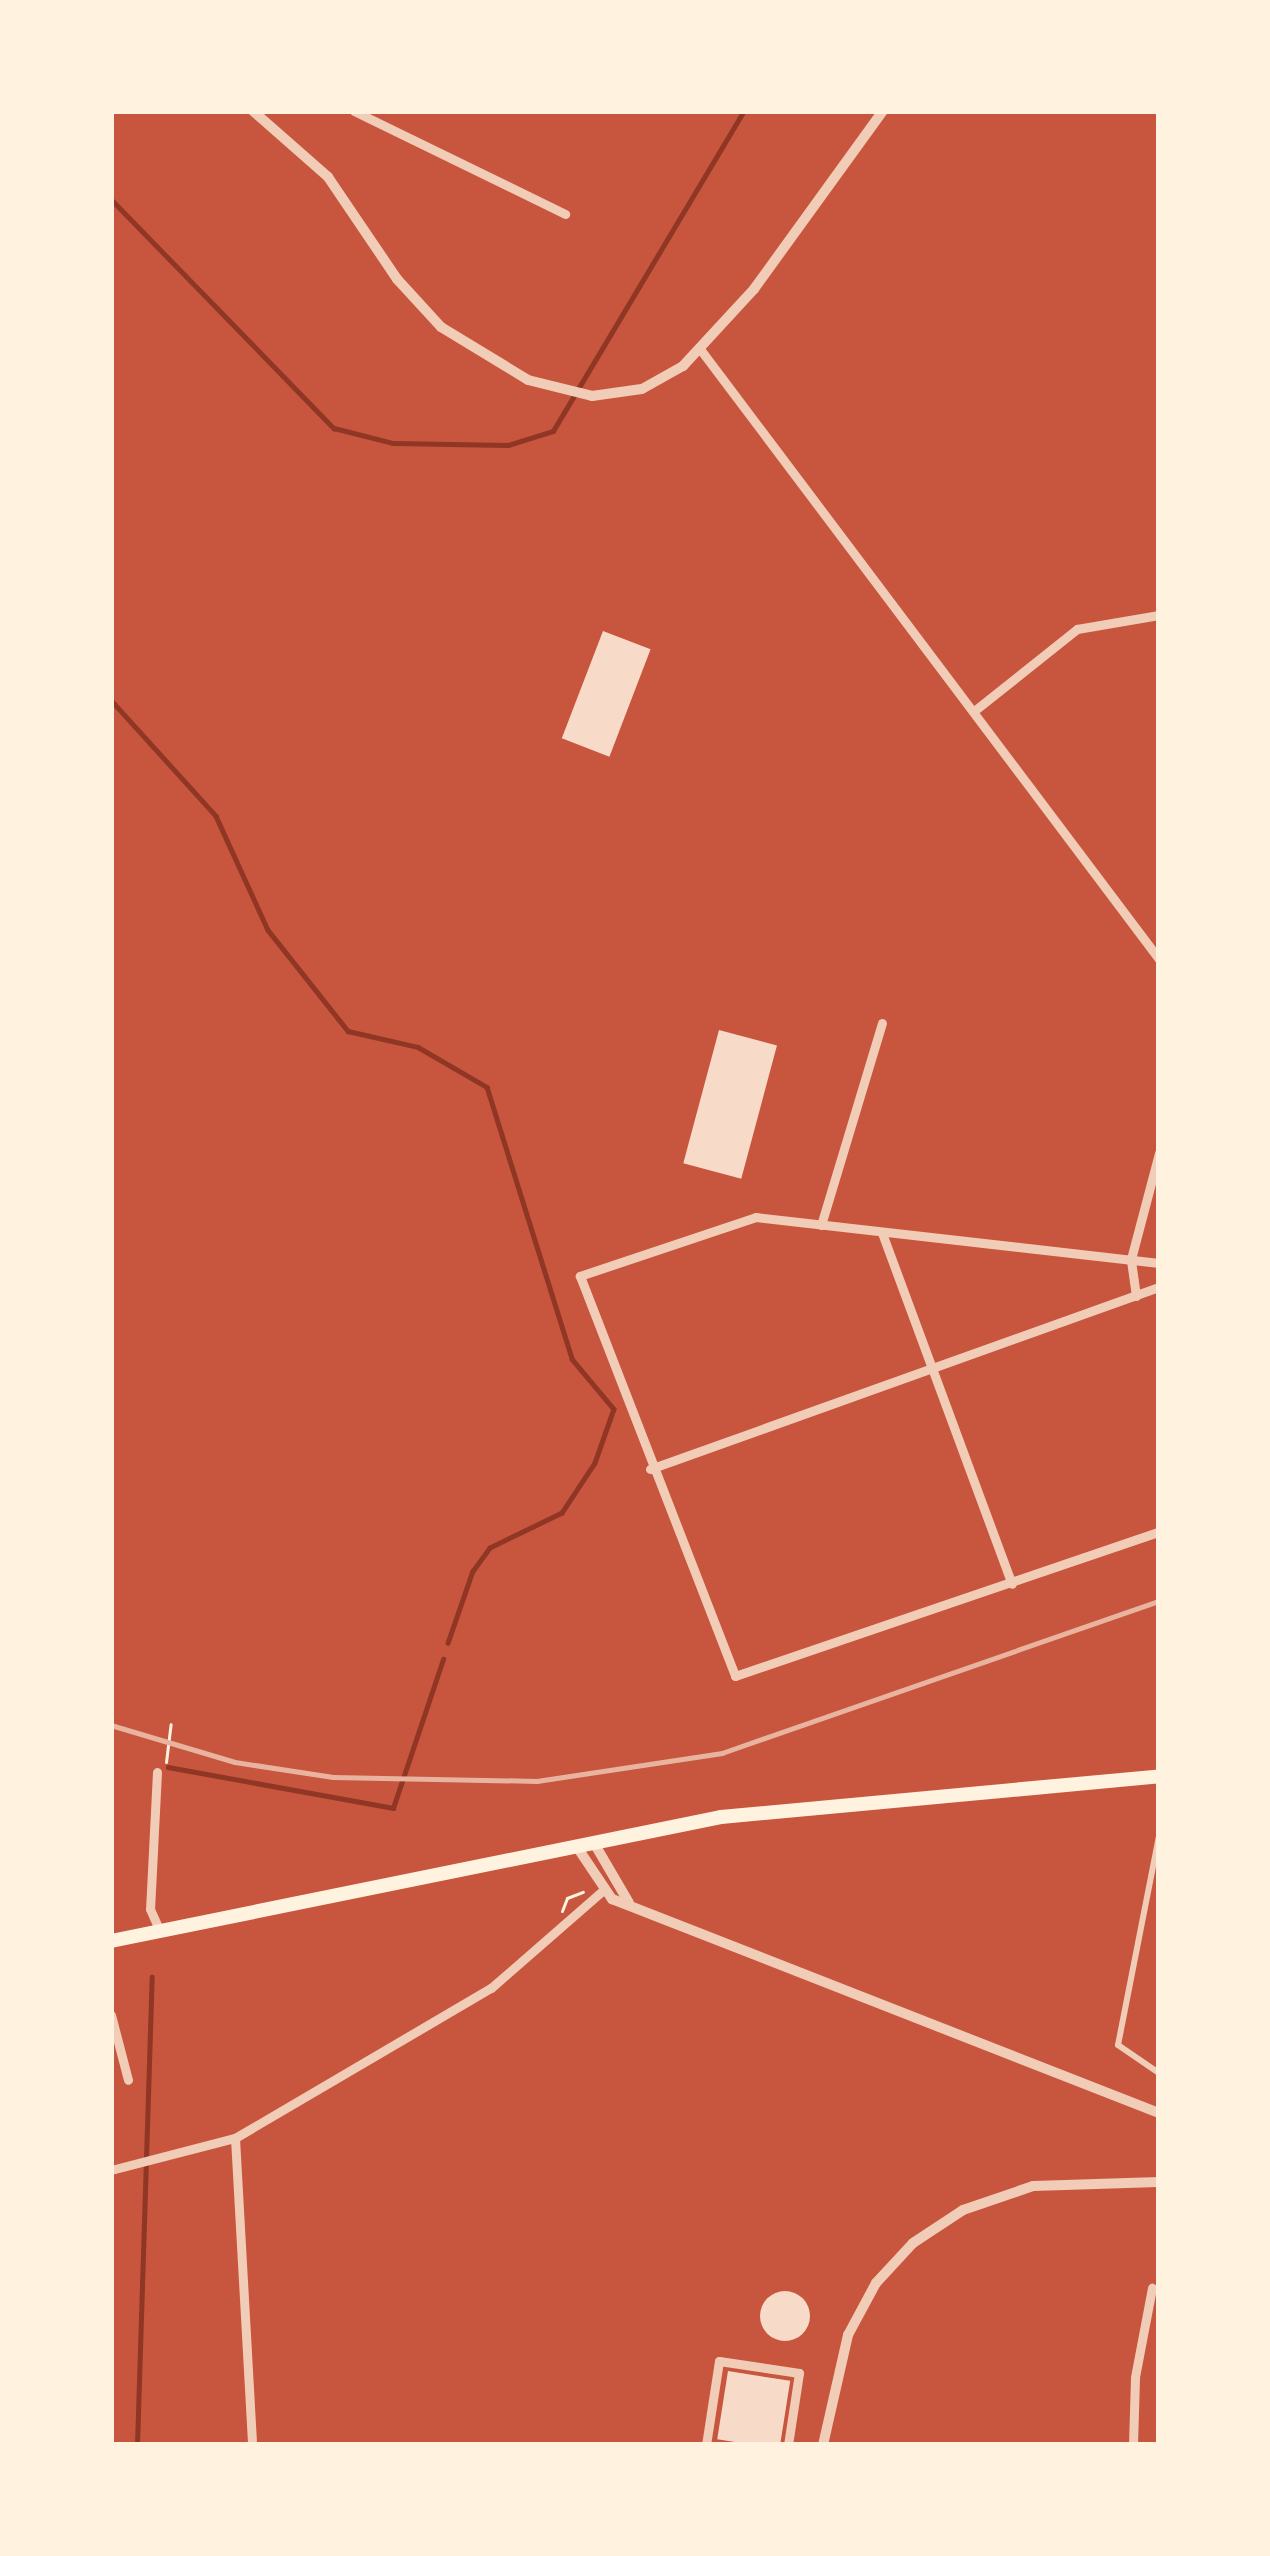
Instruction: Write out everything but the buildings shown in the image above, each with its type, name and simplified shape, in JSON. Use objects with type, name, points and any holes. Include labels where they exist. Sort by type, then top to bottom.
[{"type":"main road","points":[[111,1941],[721,1817],[1159,1775]]},
{"type":"street","points":[[253,111],[328,177],[397,279],[441,328],[560,392],[592,396],[658,383],[700,349],[810,217],[883,111]]},
{"type":"street","points":[[354,111],[565,214]]},
{"type":"street","points":[[700,349],[1159,959]]},
{"type":"street","points":[[974,711],[1077,629],[1159,615]]},
{"type":"street","points":[[821,1225],[882,1023]]},
{"type":"street","points":[[1136,1296],[1131,1259],[1159,1153]]},
{"type":"street","points":[[1159,1263],[821,1225],[732,1221],[580,1276],[650,1469],[735,1676],[1159,1532]]},
{"type":"street","points":[[882,1233],[1012,1584]]},
{"type":"street","points":[[650,1469],[932,1374],[1159,1287]]},
{"type":"street","points":[[157,1772],[150,1910],[160,1931]]},
{"type":"street","points":[[1159,1836],[1118,2045],[1159,2073]]},
{"type":"street","points":[[594,1843],[616,1891],[635,1909]]},
{"type":"street","points":[[578,1847],[602,1891],[635,1909],[1159,2114]]},
{"type":"street","points":[[111,2170],[235,2138],[491,1988],[602,1891]]},
{"type":"street","points":[[111,2014],[128,2080]]},
{"type":"street","points":[[235,2138],[252,2445]]},
{"type":"street","points":[[826,2444],[848,2335],[876,2283],[914,2243],[963,2210],[1033,2186],[1159,2182]]},
{"type":"street","points":[[1133,2445],[1135,2377],[1152,2288]]},
{"type":"street","points":[[706,2445],[719,2361],[799,2373],[788,2445]]},
{"type":"path","points":[[157,1772],[174,1744],[171,1724]]},
{"type":"waterway","points":[[111,199],[334,428],[393,443],[508,445],[553,431],[744,111]]},
{"type":"waterway","points":[[111,700],[216,816],[268,930],[348,1031],[418,1047],[487,1087],[572,1359],[614,1409],[595,1463],[562,1513],[490,1548],[473,1571],[448,1643]]},
{"type":"waterway","points":[[168,1767],[393,1808],[443,1659]]},
{"type":"waterway","points":[[137,2445],[152,1977]]},
{"type":"railway","points":[[111,1725],[235,1762],[333,1777],[537,1781],[722,1753],[1159,1601]]}]
